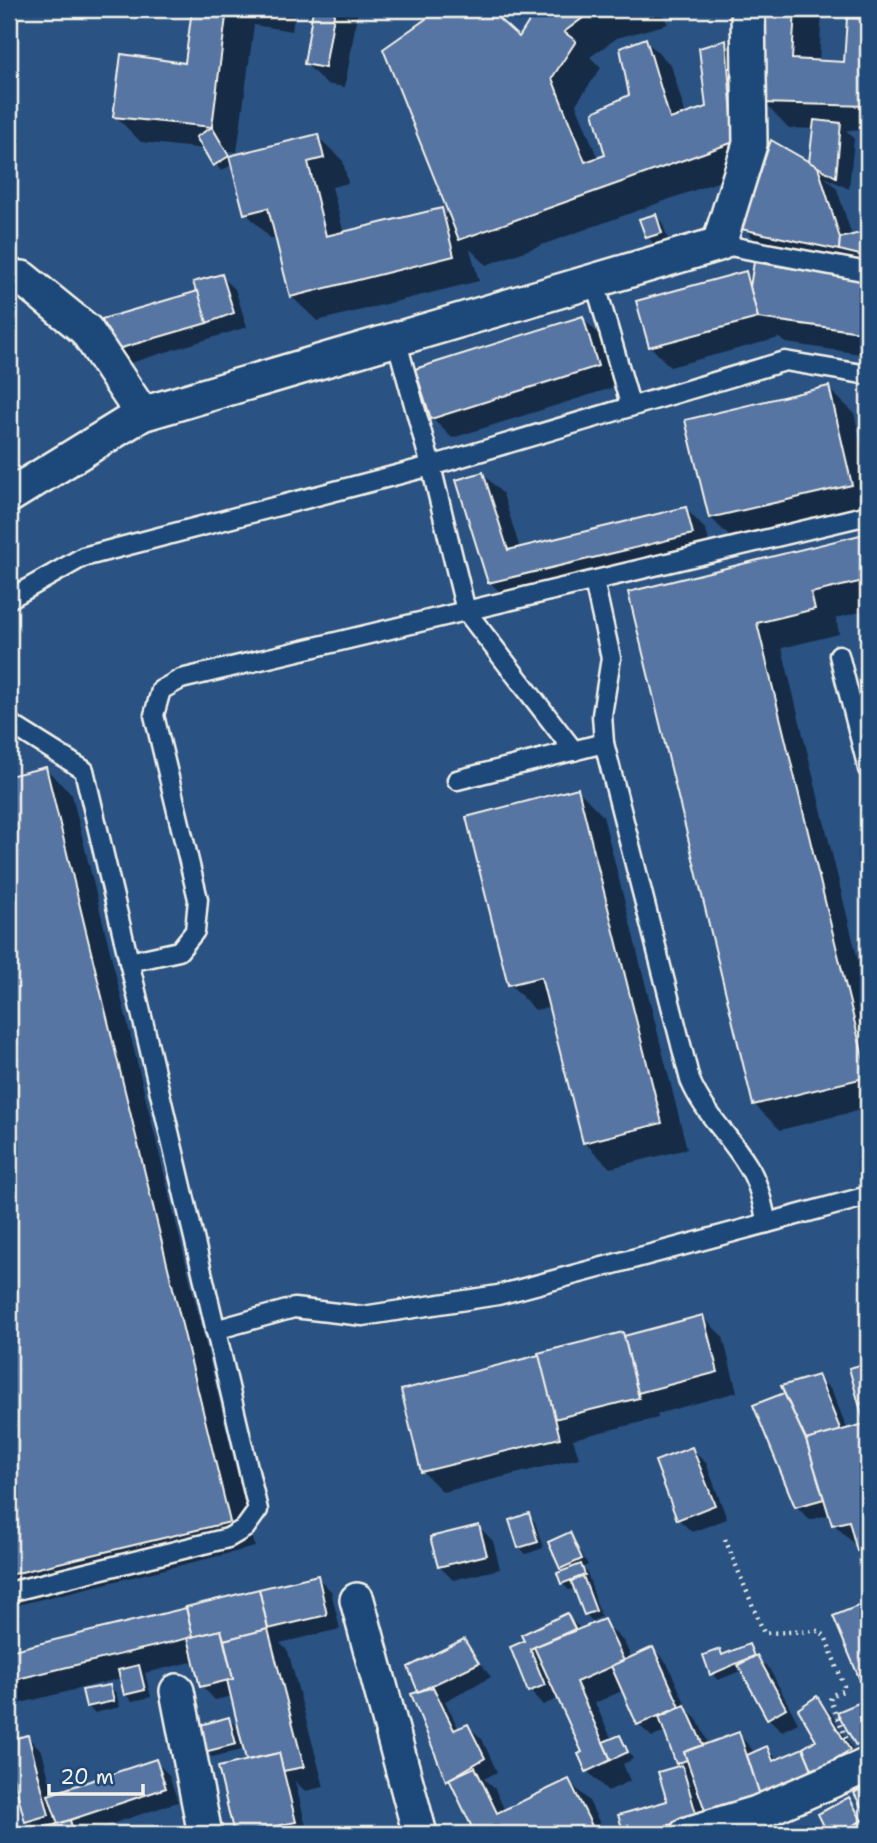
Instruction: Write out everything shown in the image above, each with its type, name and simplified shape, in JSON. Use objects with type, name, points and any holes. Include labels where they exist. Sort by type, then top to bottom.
[{"type":"street","points":[[9,496],[142,414],[719,244],[750,144],[748,9]]},
{"type":"street","points":[[9,278],[22,278],[86,330],[142,414]]},
{"type":"street","points":[[356,1600],[415,1833]]},
{"type":"street","points":[[177,1691],[205,1834]]},
{"type":"street","points":[[687,1834],[757,1813],[863,1766]]},
{"type":"lane","points":[[719,244],[868,272]]},
{"type":"lane","points":[[594,279],[631,404]]},
{"type":"lane","points":[[396,339],[431,466],[466,611],[574,751]]},
{"type":"lane","points":[[9,599],[83,557],[431,466],[631,404],[785,361],[868,375]]},
{"type":"lane","points":[[129,962],[179,951],[195,931],[198,899],[154,715],[161,690],[181,679],[868,515]]},
{"type":"lane","points":[[594,581],[611,658],[602,715],[604,743],[690,1080],[702,1104],[748,1166],[758,1188],[767,1223]]},
{"type":"lane","points":[[839,655],[868,769]]},
{"type":"lane","points":[[9,728],[14,726],[85,771],[258,1510],[245,1528],[228,1538],[9,1592]]},
{"type":"lane","points":[[457,780],[604,743]]},
{"type":"lane","points":[[215,1329],[294,1308],[363,1316],[498,1295],[868,1196]]},
{"type":"path","points":[[725,1539],[764,1633],[819,1631],[825,1636],[844,1686],[842,1691],[832,1695],[830,1700],[863,1766]]},
{"type":"building","points":[[192,9],[227,9],[212,127],[113,117],[121,54],[185,63]]},
{"type":"building","points":[[313,9],[335,9],[325,68],[304,64]]},
{"type":"building","points":[[440,9],[488,9],[519,37],[537,9],[604,9],[591,12],[564,32],[576,41],[552,78],[585,162],[605,155],[593,112],[629,95],[620,48],[646,38],[670,119],[706,107],[699,48],[726,40],[734,142],[459,240],[383,49]]},
{"type":"building","points":[[761,9],[795,9],[792,59],[844,62],[847,18],[868,19],[868,106],[761,103]]},
{"type":"building","points":[[814,120],[841,123],[836,177],[809,162]]},
{"type":"building","points":[[212,127],[229,156],[213,166],[196,137]]},
{"type":"building","points":[[318,134],[324,158],[308,162],[326,236],[442,208],[454,256],[290,297],[268,208],[244,214],[229,156]]},
{"type":"building","points":[[771,140],[818,167],[840,238],[839,250],[741,229]]},
{"type":"building","points":[[656,214],[662,233],[646,238],[639,219]]},
{"type":"building","points":[[868,231],[868,257],[839,250],[840,238]]},
{"type":"building","points":[[754,262],[868,281],[868,333],[758,318],[750,287]]},
{"type":"building","points":[[746,271],[758,318],[649,347],[636,301]]},
{"type":"building","points":[[222,274],[234,313],[207,323],[193,282]]},
{"type":"building","points":[[198,291],[207,323],[111,351],[102,319]]},
{"type":"building","points":[[583,316],[598,366],[431,419],[415,369]]},
{"type":"building","points":[[829,386],[852,485],[709,518],[685,420]]},
{"type":"building","points":[[483,472],[508,550],[686,507],[693,534],[488,583],[456,480]]},
{"type":"building","points":[[868,533],[868,580],[811,593],[815,609],[757,623],[868,1077],[753,1105],[628,592]]},
{"type":"building","points":[[46,767],[230,1522],[9,1575],[9,776]]},
{"type":"building","points":[[578,788],[662,1123],[583,1143],[541,977],[508,985],[466,817]]},
{"type":"building","points":[[703,1315],[718,1372],[638,1393],[624,1336]]},
{"type":"building","points":[[623,1332],[639,1398],[554,1419],[538,1353]]},
{"type":"building","points":[[539,1355],[560,1438],[421,1472],[401,1390]]},
{"type":"building","points":[[868,1363],[868,1402],[859,1404],[849,1368]]},
{"type":"building","points":[[818,1375],[841,1431],[806,1440],[781,1386]]},
{"type":"building","points":[[784,1393],[806,1440],[824,1499],[795,1507],[753,1405]]},
{"type":"building","points":[[868,1402],[868,1428],[866,1428],[859,1404]]},
{"type":"building","points":[[864,1424],[868,1438],[868,1549],[857,1551],[849,1521],[832,1525],[806,1440]]},
{"type":"building","points":[[692,1447],[715,1505],[677,1520],[655,1461]]},
{"type":"building","points":[[529,1513],[538,1542],[518,1548],[509,1520]]},
{"type":"building","points":[[479,1525],[487,1555],[438,1567],[430,1537]]},
{"type":"building","points":[[570,1532],[582,1559],[560,1569],[548,1542]]},
{"type":"building","points":[[868,1549],[868,1585],[860,1551]]},
{"type":"building","points":[[581,1564],[585,1575],[561,1584],[557,1573]]},
{"type":"building","points":[[318,1575],[327,1615],[268,1629],[259,1589]]},
{"type":"building","points":[[583,1576],[596,1611],[584,1615],[571,1581]]},
{"type":"building","points":[[259,1589],[268,1629],[224,1640],[221,1630],[193,1637],[186,1607]]},
{"type":"building","points":[[868,1602],[868,1699],[833,1616]]},
{"type":"building","points":[[186,1608],[193,1637],[9,1681],[9,1651]]},
{"type":"building","points":[[567,1613],[575,1629],[530,1649],[545,1685],[528,1692],[510,1647],[524,1641],[521,1635]]},
{"type":"building","points":[[604,1619],[624,1661],[576,1682],[611,1760],[586,1772],[578,1754],[582,1752],[534,1647]]},
{"type":"building","points":[[268,1629],[304,1767],[283,1771],[279,1753],[246,1760],[227,1680],[233,1679],[224,1640]]},
{"type":"building","points":[[221,1630],[233,1679],[200,1687],[188,1638]]},
{"type":"building","points":[[464,1639],[479,1663],[418,1692],[408,1667]]},
{"type":"building","points":[[749,1644],[754,1656],[710,1675],[703,1655],[720,1649],[722,1655]]},
{"type":"building","points":[[653,1647],[680,1707],[637,1725],[611,1666]]},
{"type":"building","points":[[757,1655],[786,1708],[767,1719],[738,1665]]},
{"type":"building","points":[[139,1665],[145,1690],[124,1695],[118,1670]]},
{"type":"building","points":[[110,1685],[114,1701],[86,1707],[82,1690]]},
{"type":"building","points":[[433,1687],[454,1730],[468,1724],[485,1758],[446,1781],[411,1694]]},
{"type":"building","points":[[817,1696],[850,1750],[813,1772],[803,1748],[816,1740],[798,1709]]},
{"type":"building","points":[[868,1699],[868,1741],[856,1746],[837,1712]]},
{"type":"building","points":[[685,1705],[703,1745],[684,1752],[687,1760],[676,1764],[659,1717]]},
{"type":"building","points":[[229,1717],[236,1744],[204,1752],[197,1726]]},
{"type":"building","points":[[739,1732],[761,1798],[707,1816],[684,1752]]},
{"type":"building","points":[[28,1735],[49,1815],[25,1822],[9,1761],[9,1740]]},
{"type":"building","points":[[620,1735],[628,1752],[611,1760],[603,1742]]},
{"type":"building","points":[[767,1746],[773,1761],[803,1748],[813,1772],[761,1798],[747,1755]]},
{"type":"building","points":[[279,1753],[296,1822],[234,1834],[218,1767]]},
{"type":"building","points":[[156,1759],[166,1788],[58,1824],[48,1795]]},
{"type":"building","points":[[682,1765],[697,1817],[638,1834],[624,1834],[618,1815],[667,1801],[658,1772]]},
{"type":"building","points":[[475,1767],[497,1813],[569,1779],[596,1834],[475,1834],[449,1779]]},
{"type":"building","points":[[868,1785],[868,1820],[854,1793]]},
{"type":"building","points":[[849,1797],[862,1821],[837,1834],[828,1834],[818,1814]]},
{"type":"building","points":[[867,1818],[868,1834],[850,1834],[847,1829]]},
{"type":"building","points":[[70,1820],[74,1834],[36,1834],[35,1831]]},
{"type":"building","points":[[803,1824],[807,1834],[777,1834]]}]
